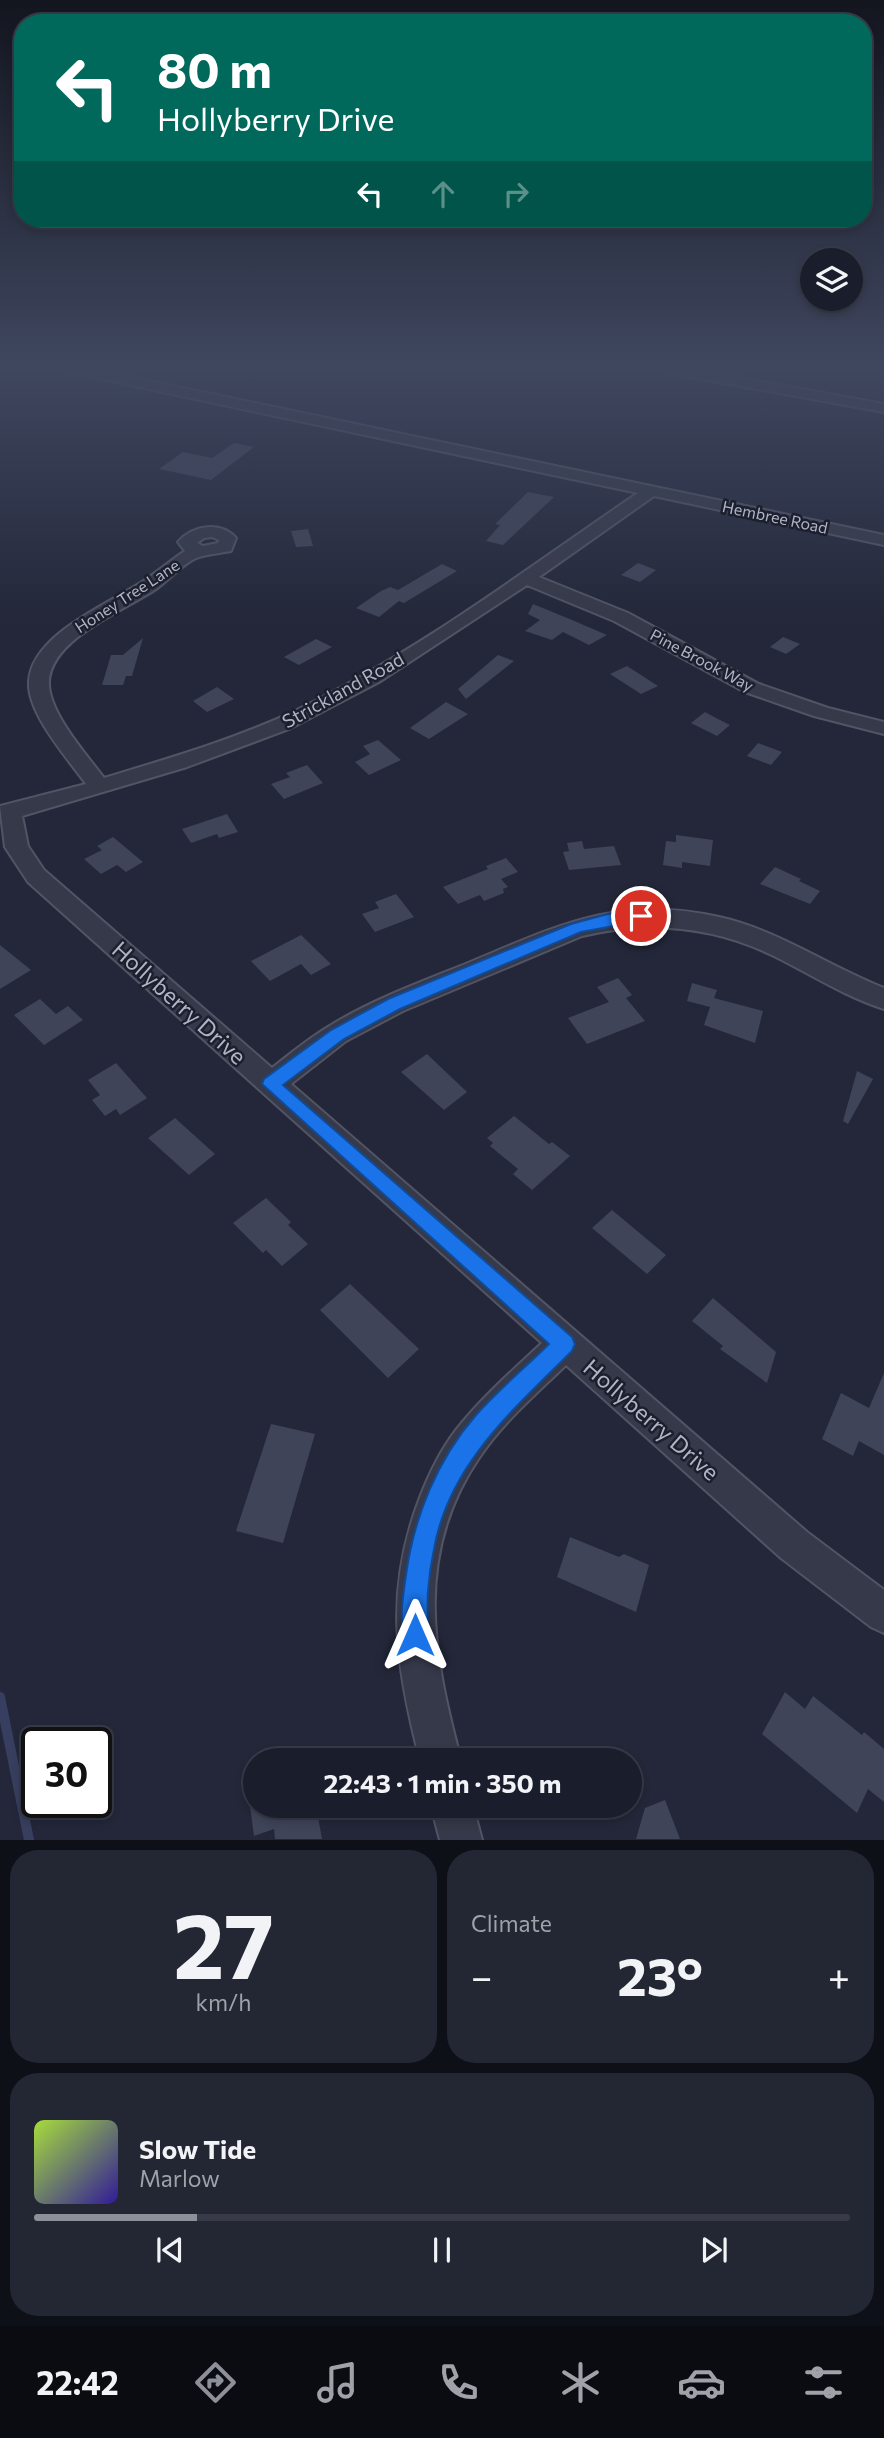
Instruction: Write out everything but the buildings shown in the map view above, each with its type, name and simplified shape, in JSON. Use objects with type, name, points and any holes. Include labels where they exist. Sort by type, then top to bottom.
[{"type":"street","name":"Hembree Road","points":[[456,450],[884,540]]},
{"type":"street","name":"Strickland Road","points":[[5,812],[99,787],[231,745],[329,702],[388,668],[651,491]]},
{"type":"street","name":"Honey Tree Lane","points":[[99,787],[42,701],[39,682],[45,662],[57,645],[73,631],[147,587],[195,551]]},
{"type":"street","name":"Pine Brook Way","points":[[524,577],[621,617],[752,688],[821,712],[884,728]]},
{"type":"street","name":"Hollyberry Drive","points":[[5,812],[18,847],[36,876],[794,1545],[884,1614]]},
{"type":"street","points":[[271,1084],[337,1034],[394,1004],[576,928],[608,920],[641,916],[688,918],[734,929],[767,942],[856,988],[884,999]]},
{"type":"street","points":[[437,1748],[425,1702],[415,1635],[419,1569],[433,1509],[450,1471],[483,1424],[564,1344]]},
{"type":"street","points":[[455,1818],[461,1839]]},
{"type":"waterway","points":[[0,1697],[29,1840]]},
{"type":"route","points":[[415,1635],[415,1592],[422,1547],[433,1509],[450,1471],[483,1424],[564,1344],[271,1084],[337,1034],[394,1004],[576,928],[641,916]]}]
